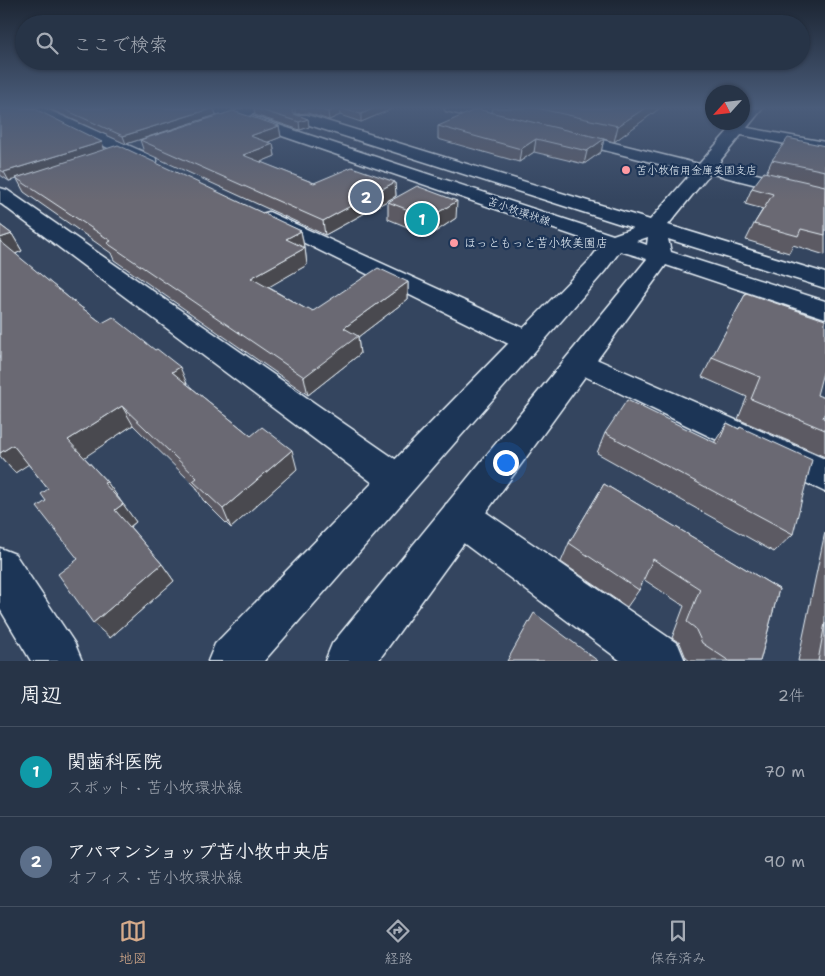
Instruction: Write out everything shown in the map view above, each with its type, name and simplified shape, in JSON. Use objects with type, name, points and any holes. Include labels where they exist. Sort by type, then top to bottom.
[{"type":"street","points":[[100,139],[162,168]]},
{"type":"street","name":"苫小牧環状線","points":[[305,139],[558,225],[616,242]]},
{"type":"street","name":"苫小牧環状線","points":[[361,139],[658,242],[825,310]]},
{"type":"street","points":[[578,139],[825,196]]},
{"type":"street","points":[[349,661],[580,362],[704,168],[729,139]]},
{"type":"street","points":[[783,139],[825,147]]},
{"type":"street","points":[[6,191],[398,481]]},
{"type":"street","points":[[252,210],[527,341]]},
{"type":"street","points":[[232,661],[597,266],[616,242],[658,242]]},
{"type":"street","name":"苫小牧環状線","points":[[658,242],[825,281]]},
{"type":"street","points":[[580,362],[825,476]]},
{"type":"street","points":[[460,517],[661,661]]},
{"type":"street","points":[[0,569],[58,661]]},
{"type":"building","points":[[0,139],[96,139],[102,142],[4,172],[0,170]]},
{"type":"building","points":[[258,139],[273,144],[243,155],[314,183],[352,167],[395,182],[323,221],[140,140]]},
{"type":"building","points":[[484,139],[604,139],[587,151],[536,139],[521,149]]},
{"type":"building","points":[[787,139],[825,146],[825,171],[772,160]]},
{"type":"building","points":[[118,145],[301,231],[286,239],[305,248],[251,278],[306,309],[308,308],[313,311],[378,268],[408,282],[344,328],[358,336],[304,377],[107,243],[111,241],[16,178]]},
{"type":"building","points":[[764,172],[825,186],[825,235],[801,229],[798,236],[754,224],[773,194],[752,188]]},
{"type":"building","points":[[417,186],[457,201],[429,218],[388,202]]},
{"type":"building","points":[[0,225],[12,234],[0,238]]},
{"type":"building","points":[[0,241],[102,323],[113,317],[155,350],[157,349],[180,367],[172,372],[251,436],[262,427],[292,450],[223,509],[193,481],[197,478],[122,406],[68,440],[107,482],[104,483],[123,504],[115,510],[162,564],[93,623],[58,574],[78,559],[37,507],[46,501],[41,494],[48,489],[13,445],[0,453]]},
{"type":"building","points":[[746,293],[825,320],[825,365],[817,395],[825,398],[823,418],[825,419],[825,430],[751,399],[760,377],[712,357]]},
{"type":"building","points":[[627,400],[718,444],[727,423],[739,429],[740,427],[812,460],[793,534],[605,433]]},
{"type":"building","points":[[604,484],[779,589],[760,661],[729,661],[702,643],[695,628],[687,622],[700,589],[653,559],[639,590],[569,543]]},
{"type":"building","points":[[534,613],[598,661],[507,661]]},
{"type":"building","points":[[825,623],[825,661],[818,661]]},
{"type":"place","name":"苫小牧信用金庫美園支店","points":[[626,170]]},
{"type":"place","name":"アパマンショップ苫小牧中央店","points":[[366,197]]},
{"type":"place","name":"関歯科医院","points":[[422,219]]},
{"type":"place","name":"ほっともっと苫小牧美園店","points":[[454,243]]}]
